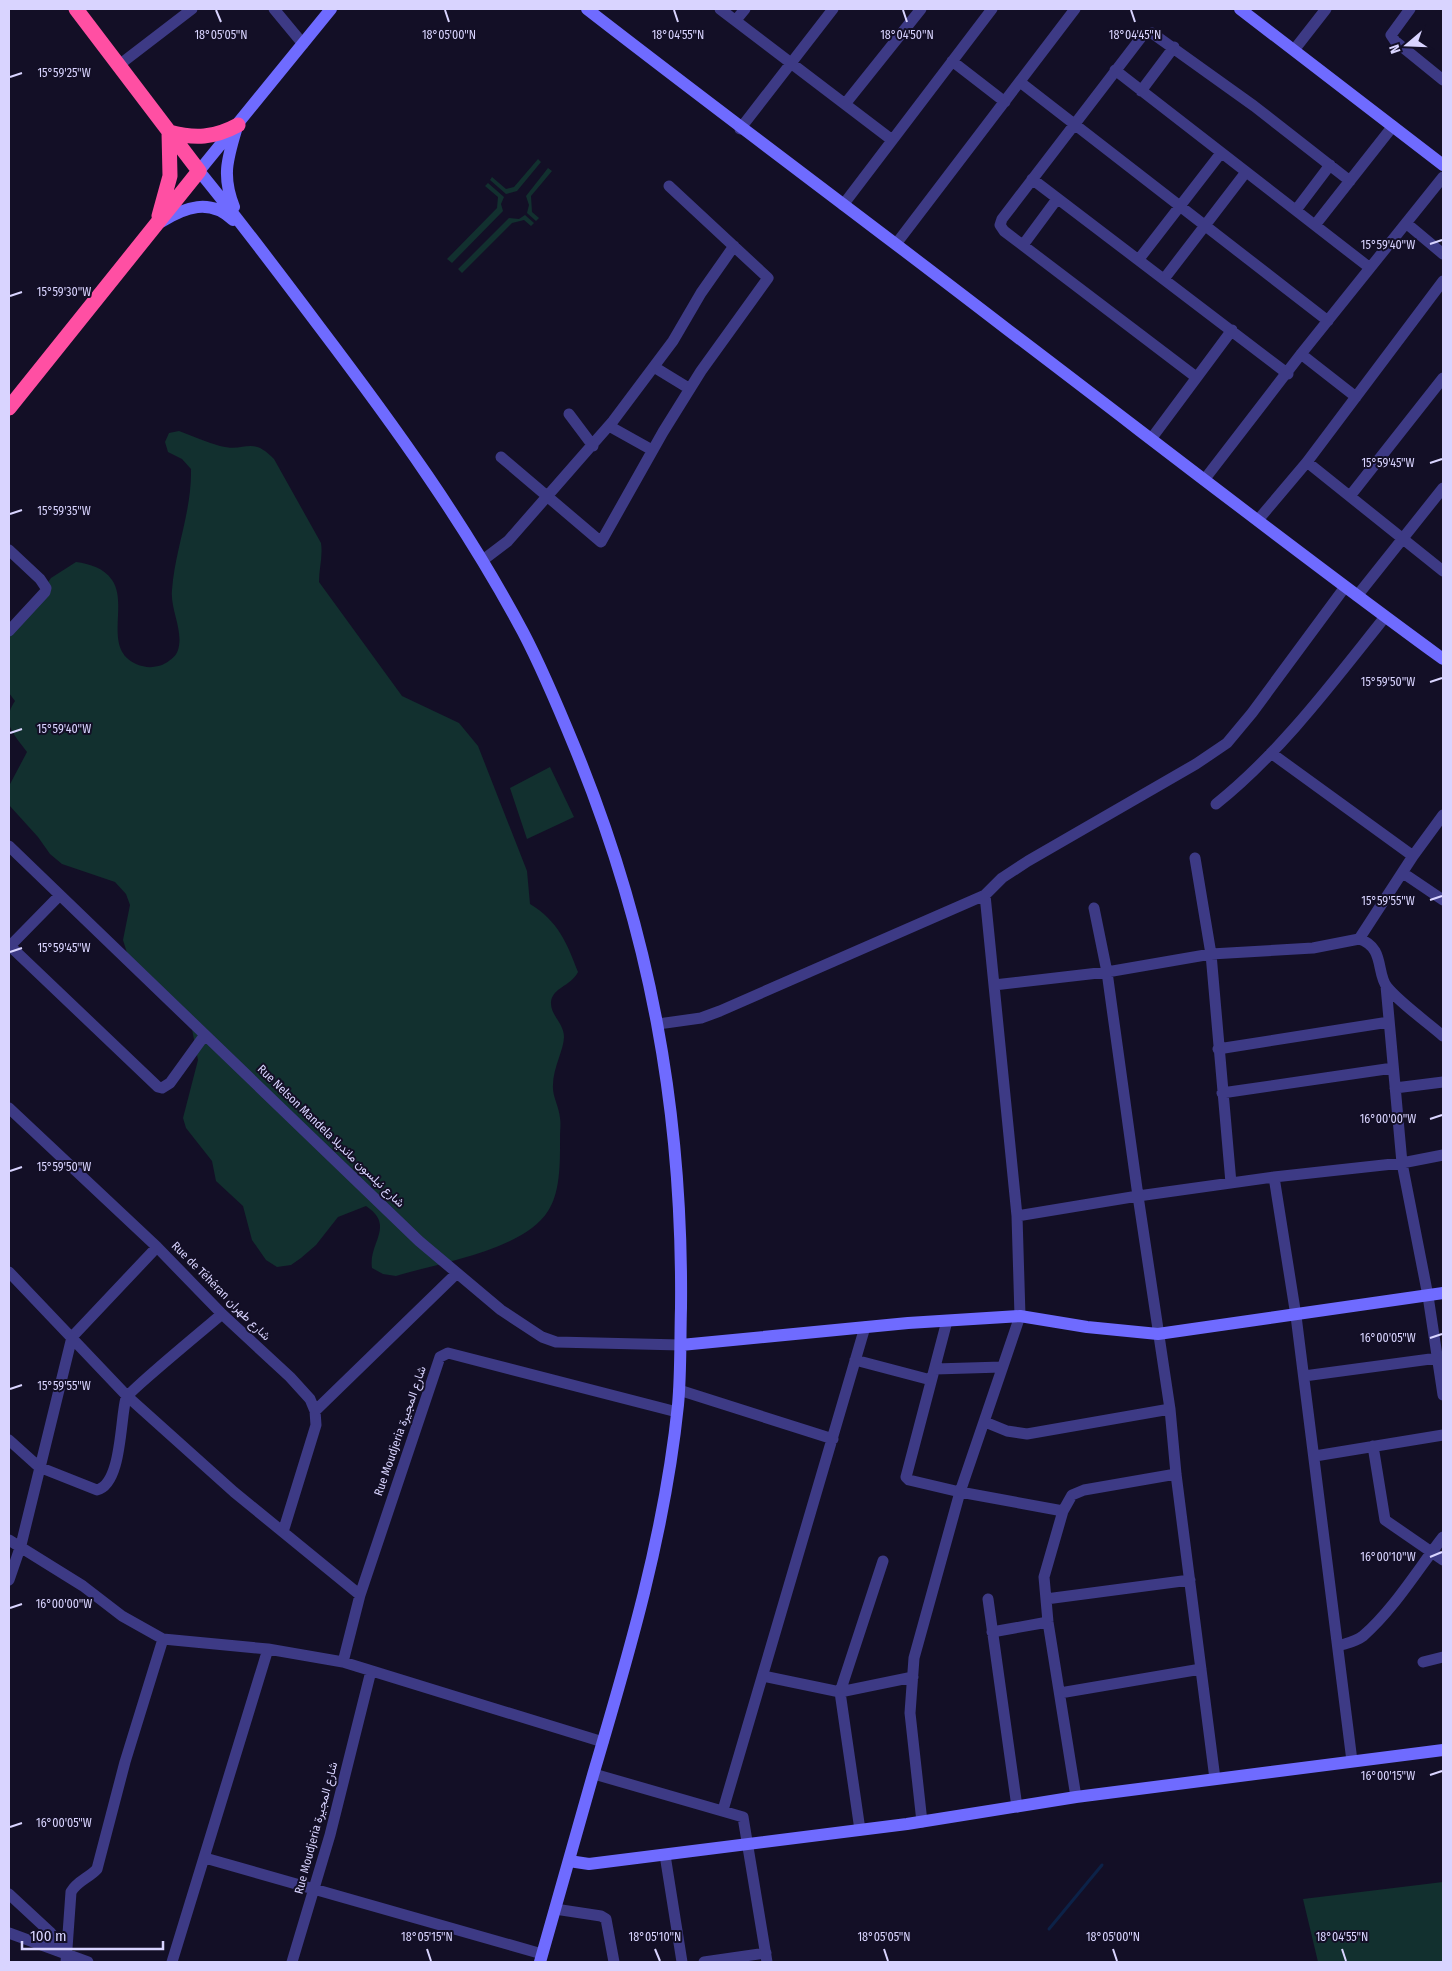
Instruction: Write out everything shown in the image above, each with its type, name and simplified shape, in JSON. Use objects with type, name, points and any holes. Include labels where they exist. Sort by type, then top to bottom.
[{"type":"highway","points":[[9,408],[199,171],[76,9]]},
{"type":"highway","points":[[170,132],[199,138],[224,132],[238,125]]},
{"type":"highway","points":[[156,225],[170,176],[170,132]]},
{"type":"street","points":[[119,65],[192,9]]},
{"type":"street","points":[[274,9],[303,44]]},
{"type":"street","points":[[205,1858],[541,1958],[604,1742],[656,1542],[679,1390],[681,1344],[680,1236],[676,1160],[666,1068],[649,980],[627,901],[588,781],[550,687],[526,637],[483,560],[440,490],[390,420],[250,235],[199,171],[332,9]]},
{"type":"street","points":[[587,9],[740,128],[896,244],[1345,587],[1443,659]]},
{"type":"street","points":[[720,9],[892,140]]},
{"type":"street","points":[[736,20],[745,9]]},
{"type":"street","points":[[740,128],[832,9]]},
{"type":"street","points":[[845,104],[921,9]]},
{"type":"street","points":[[843,205],[992,9]]},
{"type":"street","points":[[896,244],[1075,9]]},
{"type":"street","points":[[1240,9],[1443,166]]},
{"type":"street","points":[[1294,50],[1326,9]]},
{"type":"street","points":[[1410,9],[1391,35],[1443,80]]},
{"type":"street","points":[[1196,378],[1000,226],[1002,219],[1115,70],[1147,32],[1174,48],[1350,181]]},
{"type":"street","points":[[1141,90],[1174,48]]},
{"type":"street","points":[[952,61],[1004,102]]},
{"type":"street","points":[[1115,70],[1370,268]]},
{"type":"street","points":[[1020,82],[1328,321]]},
{"type":"street","points":[[238,125],[226,167],[226,185],[234,208],[250,235]]},
{"type":"street","points":[[1315,225],[1392,126]]},
{"type":"street","points":[[1139,260],[1221,152]]},
{"type":"street","points":[[1296,210],[1330,165]]},
{"type":"street","points":[[1164,279],[1246,172]]},
{"type":"street","points":[[1204,480],[1288,374],[1301,354],[1443,177]]},
{"type":"street","points":[[1032,180],[1288,374]]},
{"type":"street","points":[[501,457],[601,542],[652,450],[690,388],[768,278],[669,186]]},
{"type":"street","points":[[1024,245],[1057,199]]},
{"type":"street","points":[[156,225],[187,208],[206,206],[224,212],[250,235]]},
{"type":"street","points":[[1406,223],[1443,254]]},
{"type":"street","points":[[483,560],[508,542],[609,426],[673,341],[701,293],[734,246]]},
{"type":"street","points":[[1258,520],[1307,462],[1443,281]]},
{"type":"street","points":[[1151,439],[1232,330]]},
{"type":"street","points":[[1301,354],[1356,397]]},
{"type":"street","points":[[654,367],[690,388]]},
{"type":"street","points":[[1350,496],[1443,378]]},
{"type":"street","points":[[568,414],[593,446]]},
{"type":"street","points":[[609,426],[652,450]]},
{"type":"street","points":[[1307,462],[1443,570]]},
{"type":"street","points":[[1357,596],[1443,488]]},
{"type":"street","points":[[9,550],[40,579],[46,588],[45,592],[9,631]]},
{"type":"street","points":[[658,1024],[701,1018],[720,1011],[985,895],[1002,878],[1028,861],[1196,764],[1227,743],[1252,713],[1345,587]]},
{"type":"street","points":[[1216,804],[1246,780],[1271,753],[1322,696],[1385,617]]},
{"type":"street","points":[[1271,753],[1413,856]]},
{"type":"street","points":[[1359,939],[1402,872],[1443,815]]},
{"type":"street","name":"Rue Nelson Mandela شارع نيلسون مانديلا","points":[[9,846],[204,1036],[238,1065],[419,1241],[501,1310],[542,1336],[556,1342],[681,1344]]},
{"type":"street","points":[[1196,858],[1211,954],[1231,1183]]},
{"type":"street","points":[[1402,872],[1443,900]]},
{"type":"street","points":[[922,1822],[910,1713],[914,1658],[925,1612],[960,1492],[1020,1316],[1017,1216],[985,895]]},
{"type":"street","points":[[59,896],[9,946],[158,1087],[162,1088],[170,1083],[204,1036]]},
{"type":"street","points":[[1094,908],[1107,972],[1170,1409],[1176,1474],[1215,1779]]},
{"type":"street","points":[[994,985],[1107,972],[1211,954],[1313,948],[1359,939],[1368,942],[1376,952],[1386,986],[1402,1163],[1428,1296],[1443,1395]]},
{"type":"street","points":[[1386,986],[1443,1036]]},
{"type":"street","points":[[1218,1049],[1389,1022]]},
{"type":"street","points":[[1222,1093],[1393,1068]]},
{"type":"street","points":[[1395,1088],[1443,1082]]},
{"type":"street","name":"Rue de Téhéran شارع طهران","points":[[9,1108],[157,1247],[222,1314],[290,1377],[310,1399],[315,1410]]},
{"type":"street","points":[[1017,1216],[1138,1196],[1274,1177],[1402,1163],[1443,1155]]},
{"type":"street","points":[[1274,1177],[1296,1316],[1315,1456],[1352,1762]]},
{"type":"street","points":[[9,1580],[20,1545],[72,1337],[157,1247]]},
{"type":"street","points":[[9,1272],[127,1396],[234,1492],[360,1595]]},
{"type":"street","points":[[283,1532],[316,1425],[315,1410],[457,1273]]},
{"type":"street","points":[[681,1344],[1020,1316],[1095,1328],[1158,1334],[1296,1316],[1443,1293]]},
{"type":"street","points":[[9,1440],[39,1467],[97,1490],[105,1487],[109,1483],[115,1468],[127,1396],[222,1314]]},
{"type":"street","points":[[947,1321],[906,1477],[909,1480],[960,1492],[1063,1511]]},
{"type":"street","points":[[723,1810],[865,1328]]},
{"type":"street","name":"Rue Moudjeria شارع المجيرة","points":[[343,1662],[360,1595],[440,1357],[448,1353],[677,1412]]},
{"type":"street","points":[[1304,1376],[1438,1358]]},
{"type":"street","points":[[855,1360],[932,1374],[1002,1367]]},
{"type":"street","points":[[679,1390],[833,1439]]},
{"type":"street","points":[[985,1422],[1007,1431],[1027,1434],[1170,1409]]},
{"type":"street","points":[[1315,1456],[1443,1435]]},
{"type":"street","points":[[1373,1446],[1385,1520],[1443,1560]]},
{"type":"street","points":[[1076,1798],[1048,1622],[1045,1566],[1063,1511],[1072,1495],[1084,1490],[1176,1474]]},
{"type":"street","points":[[1338,1646],[1353,1642],[1363,1636],[1389,1607],[1443,1537]]},
{"type":"street","points":[[9,1540],[20,1545],[83,1586],[122,1616],[163,1639],[268,1649],[343,1662],[604,1742]]},
{"type":"street","points":[[860,1830],[840,1692],[883,1561]]},
{"type":"street","points":[[1046,1600],[1190,1580]]},
{"type":"street","points":[[988,1599],[1017,1807]]},
{"type":"street","points":[[992,1632],[1048,1622]]},
{"type":"street","points":[[67,1958],[71,1892],[78,1882],[91,1876],[97,1869],[125,1762],[163,1639]]},
{"type":"street","points":[[172,1962],[268,1649]]},
{"type":"street","points":[[1423,1662],[1443,1657]]},
{"type":"street","points":[[1060,1693],[1201,1669]]},
{"type":"street","name":"Rue Moudjeria شارع المجيرة","points":[[292,1962],[330,1835],[371,1671]]},
{"type":"street","points":[[763,1676],[840,1692],[913,1677]]},
{"type":"street","points":[[569,1861],[589,1864],[665,1855],[922,1822],[1215,1779],[1443,1750]]},
{"type":"street","points":[[594,1774],[743,1817],[766,1958],[704,1962]]},
{"type":"street","points":[[665,1855],[682,1962]]},
{"type":"street","points":[[9,1894],[50,1932],[67,1958]]},
{"type":"street","points":[[555,1908],[606,1919],[614,1962]]},
{"type":"street","points":[[9,1933],[67,1958],[88,1962]]},
{"type":"green space","points":[[538,159],[541,162],[517,191],[506,194],[490,180],[492,177],[506,189],[514,187]]},
{"type":"green space","points":[[548,168],[552,171],[531,196],[532,212],[539,218],[536,221],[527,213],[529,205],[526,196]]},
{"type":"green space","points":[[488,183],[504,197],[501,204],[503,211],[452,263],[447,259],[497,208],[498,197],[485,186]]},
{"type":"green space","points":[[525,215],[534,223],[531,226],[524,220],[512,223],[462,273],[458,269],[509,218],[519,219]]},
{"type":"green space","points":[[179,431],[229,448],[254,446],[260,448],[274,459],[321,543],[322,553],[319,582],[402,696],[459,723],[478,746],[527,871],[530,904],[555,925],[574,961],[578,972],[571,981],[555,993],[551,1002],[551,1007],[562,1027],[564,1037],[553,1079],[560,1123],[560,1165],[555,1195],[548,1211],[536,1224],[520,1236],[479,1253],[396,1276],[383,1274],[372,1268],[372,1259],[380,1228],[375,1213],[366,1206],[338,1217],[316,1245],[291,1265],[277,1267],[266,1260],[252,1240],[243,1206],[216,1181],[212,1161],[186,1128],[183,1118],[198,1060],[191,1024],[128,956],[123,940],[130,905],[126,894],[115,882],[62,864],[50,854],[38,837],[9,805],[9,786],[27,752],[10,728],[9,722],[11,709],[15,701],[9,693],[9,637],[51,578],[76,562],[91,565],[101,570],[109,576],[117,590],[118,637],[120,648],[126,657],[136,664],[152,667],[162,665],[177,653],[179,635],[172,590],[176,560],[189,500],[191,469],[182,459],[168,452],[165,442],[169,433]]},
{"type":"green space","points":[[550,767],[574,817],[527,839],[510,788]]},
{"type":"green space","points":[[1443,1882],[1443,1962],[1318,1962],[1303,1899]]},
{"type":"waterway","points":[[1049,1929],[1102,1865]]}]
